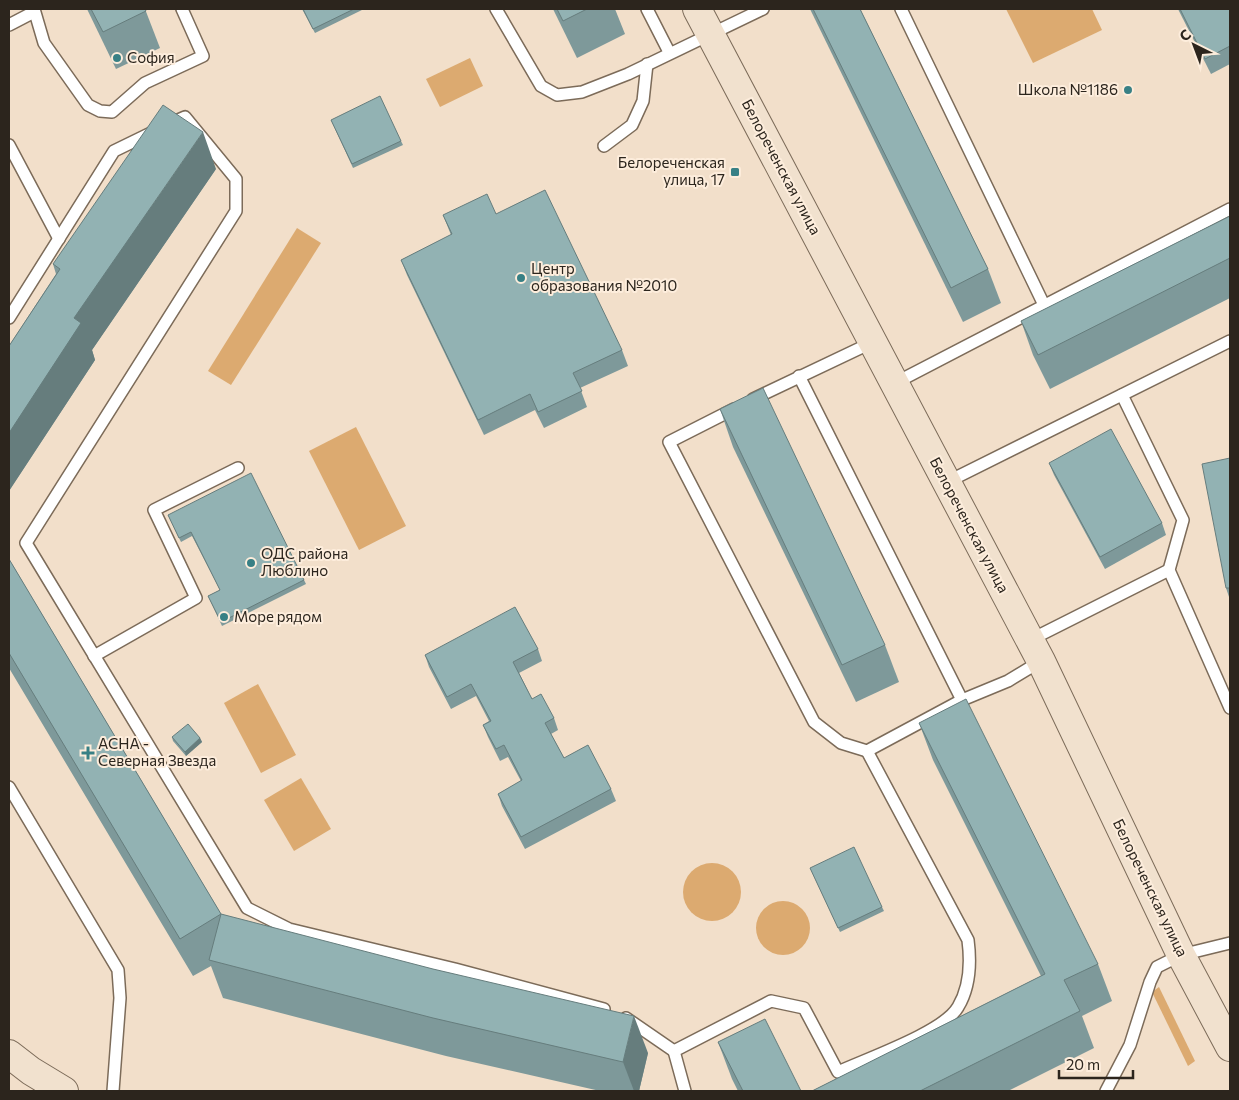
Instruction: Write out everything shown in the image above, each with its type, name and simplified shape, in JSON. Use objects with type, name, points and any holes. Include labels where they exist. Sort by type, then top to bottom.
[{"type":"street","name":"Белореченская улица","points":[[697,9],[1035,650],[1182,955],[1230,1047]]},
{"type":"street","points":[[9,1054],[31,1072],[64,1091]]},
{"type":"lane","points":[[9,25],[34,10],[44,43],[88,105],[100,111],[112,112],[145,83],[203,56],[182,9]]},
{"type":"lane","points":[[496,9],[541,86],[557,95],[582,92],[628,74],[669,52],[688,46],[764,9]]},
{"type":"lane","points":[[646,9],[669,52]]},
{"type":"lane","points":[[901,9],[1045,306]]},
{"type":"lane","points":[[604,146],[632,125],[643,101],[647,64]]},
{"type":"lane","points":[[9,318],[114,151],[185,117],[236,179],[236,211],[26,543],[247,908],[289,929],[455,969],[621,1014],[674,1051],[686,1091]]},
{"type":"lane","points":[[9,145],[59,239]]},
{"type":"lane","points":[[895,383],[1230,209]]},
{"type":"lane","points":[[947,482],[1230,340]]},
{"type":"lane","points":[[674,1051],[771,1001],[804,1008],[838,1072],[941,1025],[958,1008],[967,984],[971,962],[968,940],[867,751],[841,743],[814,722],[669,442],[799,376],[873,342]]},
{"type":"lane","points":[[799,376],[962,700]]},
{"type":"lane","points":[[1122,394],[1182,520],[1169,570],[1230,708]]},
{"type":"lane","points":[[94,656],[196,598],[154,510],[238,468]]},
{"type":"lane","points":[[867,751],[962,700],[1008,681],[1035,650],[1169,570]]},
{"type":"lane","points":[[9,787],[118,970],[120,998],[113,1091]]},
{"type":"lane","points":[[1106,1091],[1130,1045],[1157,966],[1182,955],[1230,943]]},
{"type":"shaded area","points":[[1006,9],[1092,9],[1102,30],[1033,63]]},
{"type":"shaded area","points":[[470,58],[483,86],[440,107],[426,79]]},
{"type":"shaded area","points":[[297,228],[321,243],[231,385],[208,371]]},
{"type":"shaded area","points":[[356,427],[406,526],[359,550],[309,451]]},
{"type":"shaded area","points":[[258,684],[296,755],[261,773],[224,703]]},
{"type":"shaded area","points":[[301,778],[331,829],[294,851],[264,800]]},
{"type":"shaded area","points":[[706,863],[718,863],[733,871],[741,886],[741,898],[733,913],[718,921],[706,921],[691,913],[683,898],[683,886],[691,871]]},
{"type":"shaded area","points":[[783,901],[793,903],[802,909],[808,918],[810,928],[808,938],[802,947],[793,953],[783,955],[773,953],[764,947],[758,938],[756,928],[758,918],[764,909],[773,903]]},
{"type":"shaded area","points":[[1159,987],[1195,1061],[1188,1066],[1152,992]]},
{"type":"building","points":[[91,9],[145,9],[146,11],[103,32]]},
{"type":"building","points":[[303,9],[354,9],[313,29]]},
{"type":"building","points":[[557,9],[587,9],[563,21]]},
{"type":"building","points":[[813,9],[860,9],[988,269],[951,288]]},
{"type":"building","points":[[1180,9],[1230,9],[1230,46],[1205,59]]},
{"type":"building","points":[[380,96],[401,141],[352,164],[331,120]]},
{"type":"building","points":[[163,105],[203,132],[74,318],[81,323],[9,433],[9,346],[60,269],[53,264]]},
{"type":"building","points":[[545,190],[622,350],[573,373],[582,391],[538,412],[530,394],[478,420],[401,260],[452,234],[443,215],[487,194],[496,214]]},
{"type":"building","points":[[1230,216],[1230,258],[1038,355],[1021,321]]},
{"type":"building","points":[[763,388],[885,645],[842,665],[720,409]]},
{"type":"building","points":[[1111,429],[1162,523],[1100,557],[1049,463]]},
{"type":"building","points":[[1230,458],[1230,588],[1226,588],[1202,464]]},
{"type":"building","name":"ОДС района Люблино","points":[[251,473],[304,580],[221,622],[208,596],[220,590],[191,532],[179,538],[168,515]]},
{"type":"building","points":[[9,559],[221,914],[180,939],[9,653]]},
{"type":"building","points":[[515,607],[538,649],[513,662],[532,699],[541,694],[554,718],[545,723],[564,758],[588,745],[611,789],[521,837],[498,794],[522,780],[504,745],[496,749],[483,725],[491,721],[471,684],[447,697],[425,655]]},
{"type":"building","points":[[966,699],[1098,964],[1064,980],[1080,1011],[920,1091],[812,1091],[1045,974],[919,723]]},
{"type":"building","points":[[188,724],[200,738],[185,752],[172,737]]},
{"type":"building","points":[[854,847],[882,907],[838,928],[810,868]]},
{"type":"building","points":[[221,914],[433,969],[634,1016],[623,1062],[433,1018],[209,960]]},
{"type":"building","points":[[765,1019],[801,1091],[743,1091],[718,1042]]},
{"type":"place","name":"София","points":[[117,58]]},
{"type":"place","name":"Школа №1186","points":[[1128,90]]},
{"type":"place","name":"Белореченская улица, 17","points":[[735,172]]},
{"type":"place","name":"Центр образования №2010","points":[[521,278]]},
{"type":"place","name":"ОДС района Люблино","points":[[251,563]]},
{"type":"place","name":"Море рядом","points":[[224,617]]},
{"type":"place","name":"АСНА - Северная Звезда","points":[[88,753]]}]
